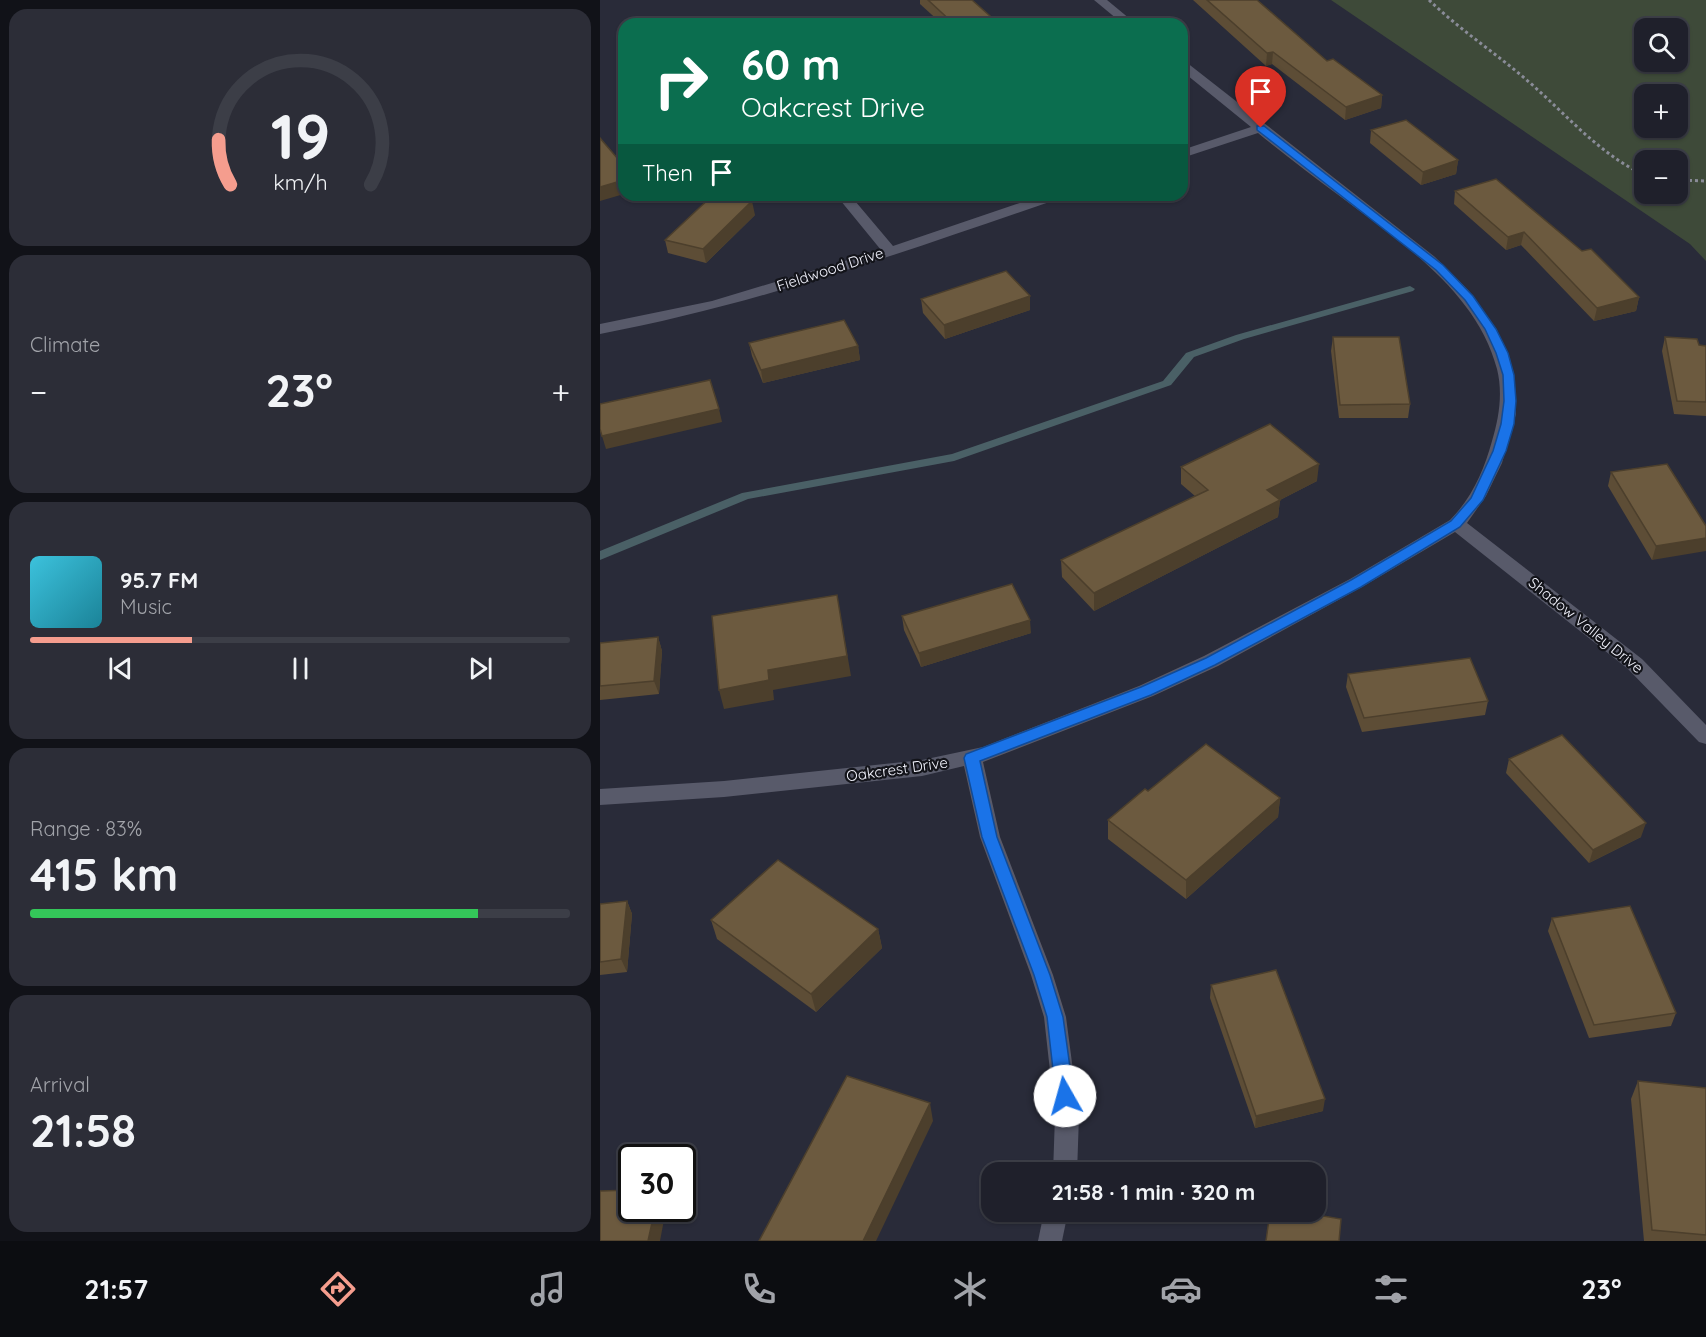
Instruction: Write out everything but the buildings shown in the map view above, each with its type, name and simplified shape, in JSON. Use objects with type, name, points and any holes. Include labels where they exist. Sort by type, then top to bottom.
[{"type":"street","points":[[1100,0],[1122,18]]},
{"type":"street","name":"Oakcrest Drive","points":[[600,797],[724,789],[922,768],[972,758],[1146,691],[1210,661],[1356,583],[1456,524],[1477,500],[1499,451],[1508,424],[1510,401],[1508,375],[1498,345],[1469,298],[1439,268],[1188,70]]},
{"type":"street","points":[[1188,152],[1261,128]]},
{"type":"street","points":[[848,201],[889,250]]},
{"type":"street","name":"Fieldwood Drive","points":[[600,329],[718,303],[814,275],[1038,201]]},
{"type":"street","name":"Shadow Valley Drive","points":[[1456,524],[1635,664],[1706,738]]},
{"type":"street","points":[[972,758],[990,837],[1042,975],[1055,1017],[1067,1116],[1065,1162]]},
{"type":"street","points":[[1050,1241],[1054,1222]]},
{"type":"path","points":[[1429,0],[1449,21],[1532,84],[1607,153],[1634,168]]},
{"type":"path","points":[[1688,180],[1706,181]]},
{"type":"green space","points":[[1331,0],[1706,0],[1706,261],[1690,244]]},
{"type":"waterway","points":[[600,556],[746,496],[954,457],[1167,383],[1190,355],[1240,337],[1410,289]]},
{"type":"route","points":[[1065,1096],[1055,1017],[1042,975],[990,837],[972,758],[1146,691],[1210,661],[1356,583],[1456,524],[1477,500],[1499,451],[1508,424],[1510,401],[1508,375],[1502,353],[1490,329],[1469,298],[1439,268],[1261,128]]}]
